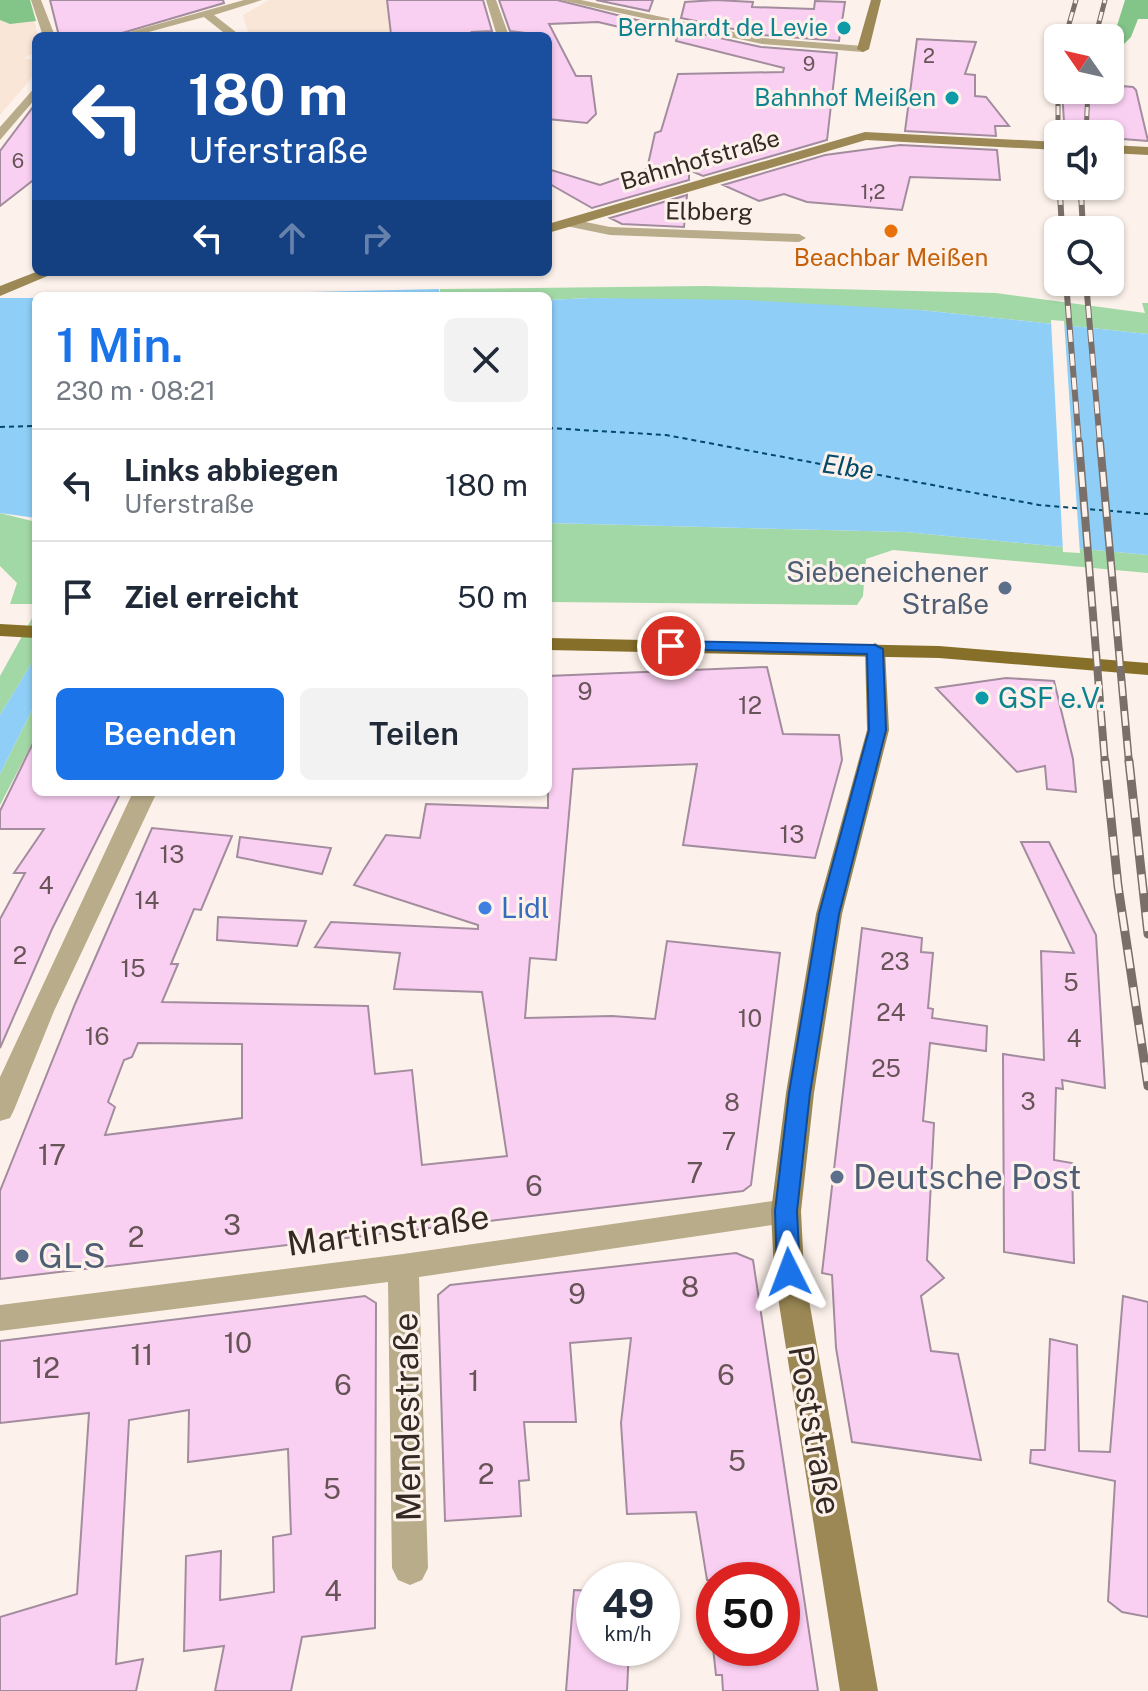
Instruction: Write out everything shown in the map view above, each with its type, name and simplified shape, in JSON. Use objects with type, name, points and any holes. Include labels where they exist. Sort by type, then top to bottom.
[{"type":"main road","points":[[863,49],[876,0]]},
{"type":"main road","name":"Bahnhofstraße","points":[[552,228],[865,136],[1044,145]]},
{"type":"main road","points":[[1124,150],[1148,151]]},
{"type":"main road","points":[[2,288],[37,276]]},
{"type":"main road","points":[[0,630],[32,631]]},
{"type":"main road","points":[[552,644],[875,649],[1148,669]]},
{"type":"main road","name":"Poststraße","points":[[859,1691],[789,1272],[786,1211],[800,1093],[829,914],[878,730],[875,649]]},
{"type":"street","points":[[36,0],[48,32]]},
{"type":"street","points":[[138,32],[257,0]]},
{"type":"street","points":[[491,0],[502,32]]},
{"type":"street","points":[[565,0],[762,41],[863,49]]},
{"type":"street","points":[[208,15],[230,32]]},
{"type":"street","points":[[0,136],[32,95]]},
{"type":"street","name":"Elbberg","points":[[571,223],[610,231],[799,238]]},
{"type":"street","points":[[0,1110],[41,1011],[144,796]]},
{"type":"street","name":"Martinstraße","points":[[0,1318],[403,1267],[786,1211]]},
{"type":"street","name":"Mendestraße","points":[[403,1267],[410,1568]]},
{"type":"shaded area","points":[[0,0],[30,0],[37,32],[32,32],[32,54],[24,58],[32,60],[32,78],[0,115]]},
{"type":"shaded area","points":[[269,0],[480,0],[491,32],[248,32],[243,15]]},
{"type":"green space","points":[[0,0],[30,0],[36,21],[10,24],[0,20]]},
{"type":"green space","points":[[1125,0],[1148,0],[1148,19],[1138,19],[1131,37],[1124,44],[1124,24],[1118,24]]},
{"type":"green space","points":[[705,286],[996,293],[1145,313],[1142,303],[1148,303],[1148,334],[920,310],[590,298],[552,300],[552,292],[440,292],[440,289]]},
{"type":"green space","points":[[0,513],[32,521],[32,604],[10,604],[17,583],[0,566]]},
{"type":"green space","points":[[552,523],[905,532],[1148,555],[1148,573],[893,550],[866,559],[863,596],[857,605],[552,602]]},
{"type":"green space","points":[[32,618],[32,663],[0,715],[0,676]]},
{"type":"green space","points":[[32,710],[32,744],[0,805],[0,774]]},
{"type":"water","points":[[439,289],[439,292],[306,292]]},
{"type":"water","points":[[0,298],[32,298],[32,517],[0,513]]},
{"type":"water","name":"Elbe","points":[[552,300],[746,300],[920,310],[1148,334],[1148,555],[905,532],[552,523]]},
{"type":"water","points":[[32,663],[32,710],[0,774],[0,715]]},
{"type":"pier","points":[[1051,320],[1064,321],[1080,553],[1063,552]]},
{"type":"building","points":[[50,0],[223,0],[224,3],[126,32],[58,32]]},
{"type":"building","points":[[387,0],[483,0],[492,31],[472,32],[391,32]]},
{"type":"building","points":[[499,0],[557,0],[645,22],[641,32],[598,22],[549,24],[576,76],[591,76],[596,114],[587,123],[552,119],[552,32],[510,31]]},
{"type":"building","points":[[596,0],[653,0],[649,11]]},
{"type":"building","points":[[815,1],[845,2],[839,41],[762,35],[681,18],[685,2],[753,2],[752,7],[814,9]]},
{"type":"building","points":[[679,29],[761,47],[837,53],[827,140],[703,176],[689,170],[689,180],[592,208],[552,185],[552,170],[600,185],[647,169],[655,133],[661,131],[678,74],[783,72],[784,68],[676,41]]},
{"type":"building","points":[[917,39],[976,42],[965,74],[975,75],[975,96],[986,97],[1009,126],[995,126],[996,136],[905,131]]},
{"type":"building","points":[[1124,86],[1133,87],[1148,141],[1124,139],[1124,120],[1064,120],[1063,104],[1124,104]]},
{"type":"building","points":[[32,108],[32,181],[0,206],[0,151]]},
{"type":"building","points":[[900,145],[997,150],[1000,180],[910,177],[902,210],[807,202],[784,194],[759,201],[723,185],[825,155]]},
{"type":"building","points":[[687,195],[684,227],[622,224],[610,218]]},
{"type":"building","points":[[767,667],[783,734],[839,735],[842,760],[815,858],[683,845],[697,764],[573,769],[556,960],[530,958],[525,1018],[612,1016],[655,1019],[667,941],[780,953],[751,1185],[743,1191],[0,1279],[0,1191],[75,1004],[152,828],[232,836],[201,910],[194,909],[171,964],[178,964],[162,1002],[368,1006],[375,1074],[412,1070],[422,1165],[507,1156],[482,992],[394,989],[400,953],[315,947],[331,922],[478,929],[478,925],[354,885],[386,835],[420,838],[426,804],[548,808],[548,796],[552,796],[552,676]],"holes":[[[138,1043],[242,1044],[242,1118],[105,1135],[115,1107],[108,1102],[124,1060],[132,1057]]]},
{"type":"building","points":[[1006,678],[1054,681],[1073,759],[1076,792],[1047,789],[1045,766],[1017,772],[936,688]]},
{"type":"building","points":[[32,745],[32,796],[119,796],[52,929],[0,1048],[0,919],[25,873],[14,873],[44,829],[0,829],[0,811]]},
{"type":"building","points":[[240,837],[331,848],[322,874],[237,857]]},
{"type":"building","points":[[1021,842],[1049,842],[1096,935],[1105,1088],[1062,1080],[1063,1089],[1056,1088],[1054,1160],[1072,1163],[1074,1263],[1004,1252],[1003,1054],[1044,1060],[1041,951],[1074,953]]},
{"type":"building","points":[[218,917],[306,921],[297,946],[217,940]]},
{"type":"building","points":[[862,928],[922,938],[921,952],[933,953],[928,1008],[933,1009],[932,1018],[987,1026],[986,1051],[930,1043],[923,1121],[934,1123],[927,1260],[944,1278],[921,1296],[931,1351],[958,1354],[981,1460],[852,1442],[836,1348],[832,1275],[822,1273]]},
{"type":"building","points":[[736,1253],[753,1260],[799,1562],[704,1562],[696,1512],[627,1514],[621,1423],[631,1338],[570,1343],[576,1422],[524,1422],[529,1480],[519,1481],[521,1516],[445,1521],[438,1295],[450,1285]]},
{"type":"building","points":[[365,1296],[376,1303],[375,1628],[302,1637],[291,1691],[215,1691],[224,1646],[184,1651],[186,1556],[221,1551],[220,1600],[274,1592],[273,1537],[291,1534],[288,1449],[188,1462],[189,1410],[129,1420],[116,1664],[143,1659],[136,1691],[0,1691],[0,1617],[77,1594],[89,1413],[0,1423],[0,1341]]},
{"type":"building","points":[[1123,1296],[1148,1302],[1148,1617],[1122,1612],[1108,1601],[1115,1481],[1030,1463],[1031,1450],[1045,1450],[1050,1339],[1077,1345],[1079,1451],[1110,1452]]},
{"type":"building","points":[[800,1572],[818,1691],[723,1691],[722,1675],[716,1675],[715,1666],[800,1666]]},
{"type":"building","points":[[576,1590],[576,1666],[628,1666],[627,1691],[566,1691]]},
{"type":"ferry route","points":[[0,427],[32,426]]},
{"type":"ferry route","points":[[552,428],[666,435],[1039,505],[1148,514]]},
{"type":"railway","points":[[1069,24],[1076,0]]},
{"type":"railway","points":[[1099,24],[1105,0]]},
{"type":"railway","points":[[1058,104],[1058,120]]},
{"type":"railway","points":[[1087,104],[1087,120]]},
{"type":"railway","points":[[1060,200],[1061,216]]},
{"type":"railway","points":[[1081,200],[1082,216]]},
{"type":"railway","points":[[1067,296],[1079,444]]},
{"type":"railway","points":[[1087,296],[1100,444]]},
{"type":"railway","points":[[1079,442],[1105,763]]},
{"type":"railway","points":[[1100,442],[1129,763]]},
{"type":"railway","points":[[1105,761],[1118,886],[1148,1086]]},
{"type":"railway","points":[[1129,761],[1148,934]]},
{"type":"place","name":"Bernhardt de Levie","points":[[844,28]]},
{"type":"place","name":"Bahnhof Meißen","points":[[952,98]]},
{"type":"place","name":"Beachbar Meißen","points":[[891,231]]},
{"type":"place","name":"Siebeneichener Straße","points":[[1005,588]]},
{"type":"place","name":"GSF e.V.","points":[[982,698]]},
{"type":"place","name":"Lidl","points":[[485,908]]},
{"type":"place","name":"Deutsche Post","points":[[837,1177]]},
{"type":"place","name":"GLS","points":[[22,1256]]},
{"type":"route","points":[[671,646],[875,649],[878,730],[829,914],[800,1093],[786,1211],[789,1272]]}]
